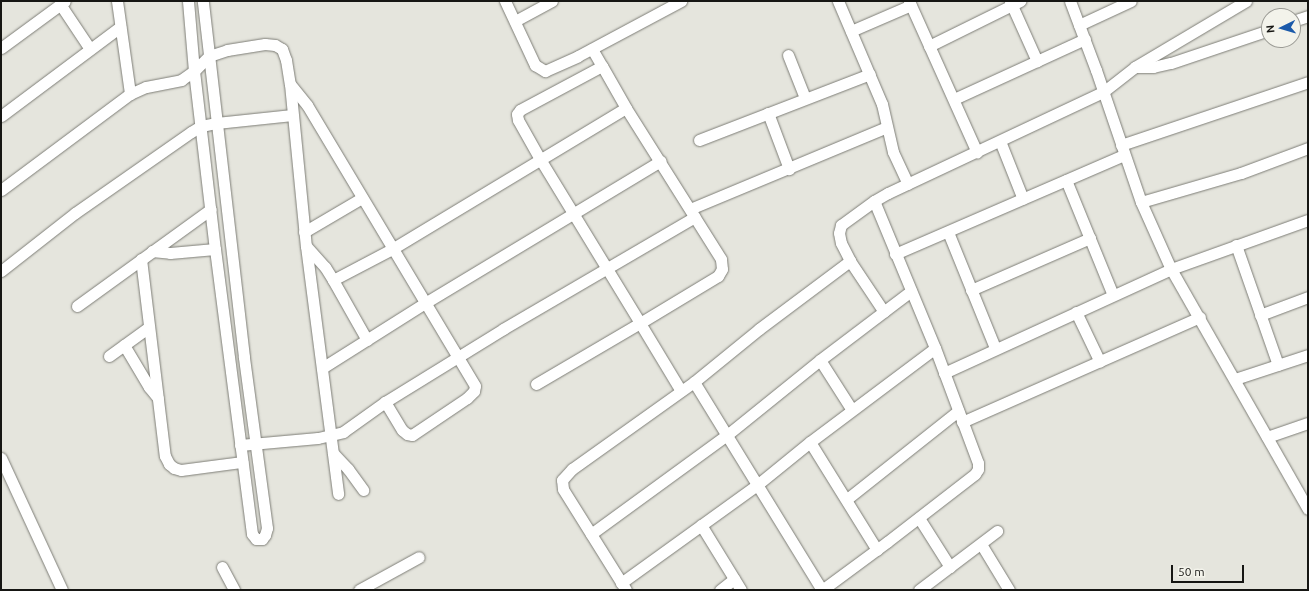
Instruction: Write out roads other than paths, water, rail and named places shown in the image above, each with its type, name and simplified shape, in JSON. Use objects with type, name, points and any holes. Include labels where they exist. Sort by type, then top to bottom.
[{"type":"street","points":[[117,1],[130,94]]},
{"type":"street","points":[[188,1],[194,71],[242,462],[252,534],[256,539],[262,539],[265,536],[267,528],[244,357],[203,1]]},
{"type":"street","points":[[505,1],[535,65],[541,70],[552,70],[681,1]]},
{"type":"street","points":[[515,21],[552,1]]},
{"type":"street","points":[[838,1],[882,104],[895,158],[908,184]]},
{"type":"street","points":[[1070,1],[1085,39],[1141,202],[1171,269],[1200,317],[1267,437],[1304,493],[1308,509]]},
{"type":"street","points":[[1079,25],[1131,1]]},
{"type":"street","points":[[884,312],[850,261],[841,243],[839,233],[841,224],[874,202],[908,184],[1103,92],[1135,67],[1246,1]]},
{"type":"street","points":[[929,46],[1014,2],[1037,61]]},
{"type":"street","points":[[1,48],[63,3],[90,49]]},
{"type":"street","points":[[851,31],[910,3],[977,152]]},
{"type":"street","points":[[1,116],[120,27]]},
{"type":"street","points":[[1135,67],[1153,67],[1171,63],[1261,33]]},
{"type":"street","points":[[954,99],[1085,39]]},
{"type":"street","points":[[1,190],[130,94],[146,87],[182,80],[210,56],[227,50],[265,44],[282,49],[286,60],[290,84],[304,232],[338,494]]},
{"type":"street","points":[[536,384],[718,276],[722,269],[721,259],[626,108],[592,48]]},
{"type":"street","points":[[788,55],[805,98]]},
{"type":"street","points":[[602,66],[527,105],[517,114],[518,120],[540,159],[681,391]]},
{"type":"street","points":[[699,140],[870,74]]},
{"type":"street","points":[[895,254],[1066,180],[1122,150],[1308,82]]},
{"type":"street","points":[[290,84],[307,105],[392,249],[473,380],[474,391],[467,398],[416,434],[407,434],[402,430],[386,402]]},
{"type":"street","points":[[334,280],[392,249],[626,108]]},
{"type":"street","points":[[768,113],[789,169]]},
{"type":"street","points":[[1,271],[99,196],[176,141],[201,126],[292,115]]},
{"type":"street","points":[[240,445],[331,436],[343,432],[386,402],[458,356],[606,268],[692,213],[887,127]]},
{"type":"street","points":[[1000,141],[1023,199]]},
{"type":"street","points":[[1141,202],[1241,173],[1308,148]]},
{"type":"street","points":[[322,368],[573,212],[660,161]]},
{"type":"street","points":[[1066,180],[1113,295]]},
{"type":"street","points":[[304,232],[362,198]]},
{"type":"street","points":[[694,382],[822,590],[877,550],[975,474],[978,469],[978,463],[935,348],[874,202]]},
{"type":"street","points":[[77,306],[211,209]]},
{"type":"street","points":[[944,373],[995,348],[1171,269],[1308,220]]},
{"type":"street","points":[[948,232],[995,348]]},
{"type":"street","points":[[972,290],[1090,238]]},
{"type":"street","points":[[1236,245],[1278,365]]},
{"type":"street","points":[[306,246],[325,267],[334,280],[367,340]]},
{"type":"street","points":[[152,251],[170,253],[215,249]]},
{"type":"street","points":[[141,259],[165,456],[174,468],[181,470],[242,462]]},
{"type":"street","points":[[850,261],[759,328],[694,382],[572,469],[562,480],[563,489],[624,586],[701,526],[757,485],[810,442],[935,348]]},
{"type":"street","points":[[591,534],[727,435],[820,360],[911,291]]},
{"type":"street","points":[[1260,315],[1308,297]]},
{"type":"street","points":[[1076,312],[1100,362]]},
{"type":"street","points":[[962,422],[1200,317]]},
{"type":"street","points":[[108,356],[149,327]]},
{"type":"street","points":[[124,345],[149,387],[158,398]]},
{"type":"street","points":[[1235,379],[1308,355]]},
{"type":"street","points":[[820,360],[852,410]]},
{"type":"street","points":[[847,499],[958,411]]},
{"type":"street","points":[[1267,437],[1308,423]]},
{"type":"street","points":[[810,442],[847,499],[877,550]]},
{"type":"street","points":[[333,453],[348,469],[362,490]]},
{"type":"street","points":[[1,458],[62,590]]},
{"type":"street","points":[[918,518],[950,567]]},
{"type":"street","points":[[701,526],[741,590]]},
{"type":"street","points":[[919,590],[997,531]]},
{"type":"street","points":[[981,544],[1009,590]]},
{"type":"street","points":[[359,590],[419,557]]},
{"type":"street","points":[[222,567],[234,590]]},
{"type":"street","points":[[720,590],[734,579]]}]
